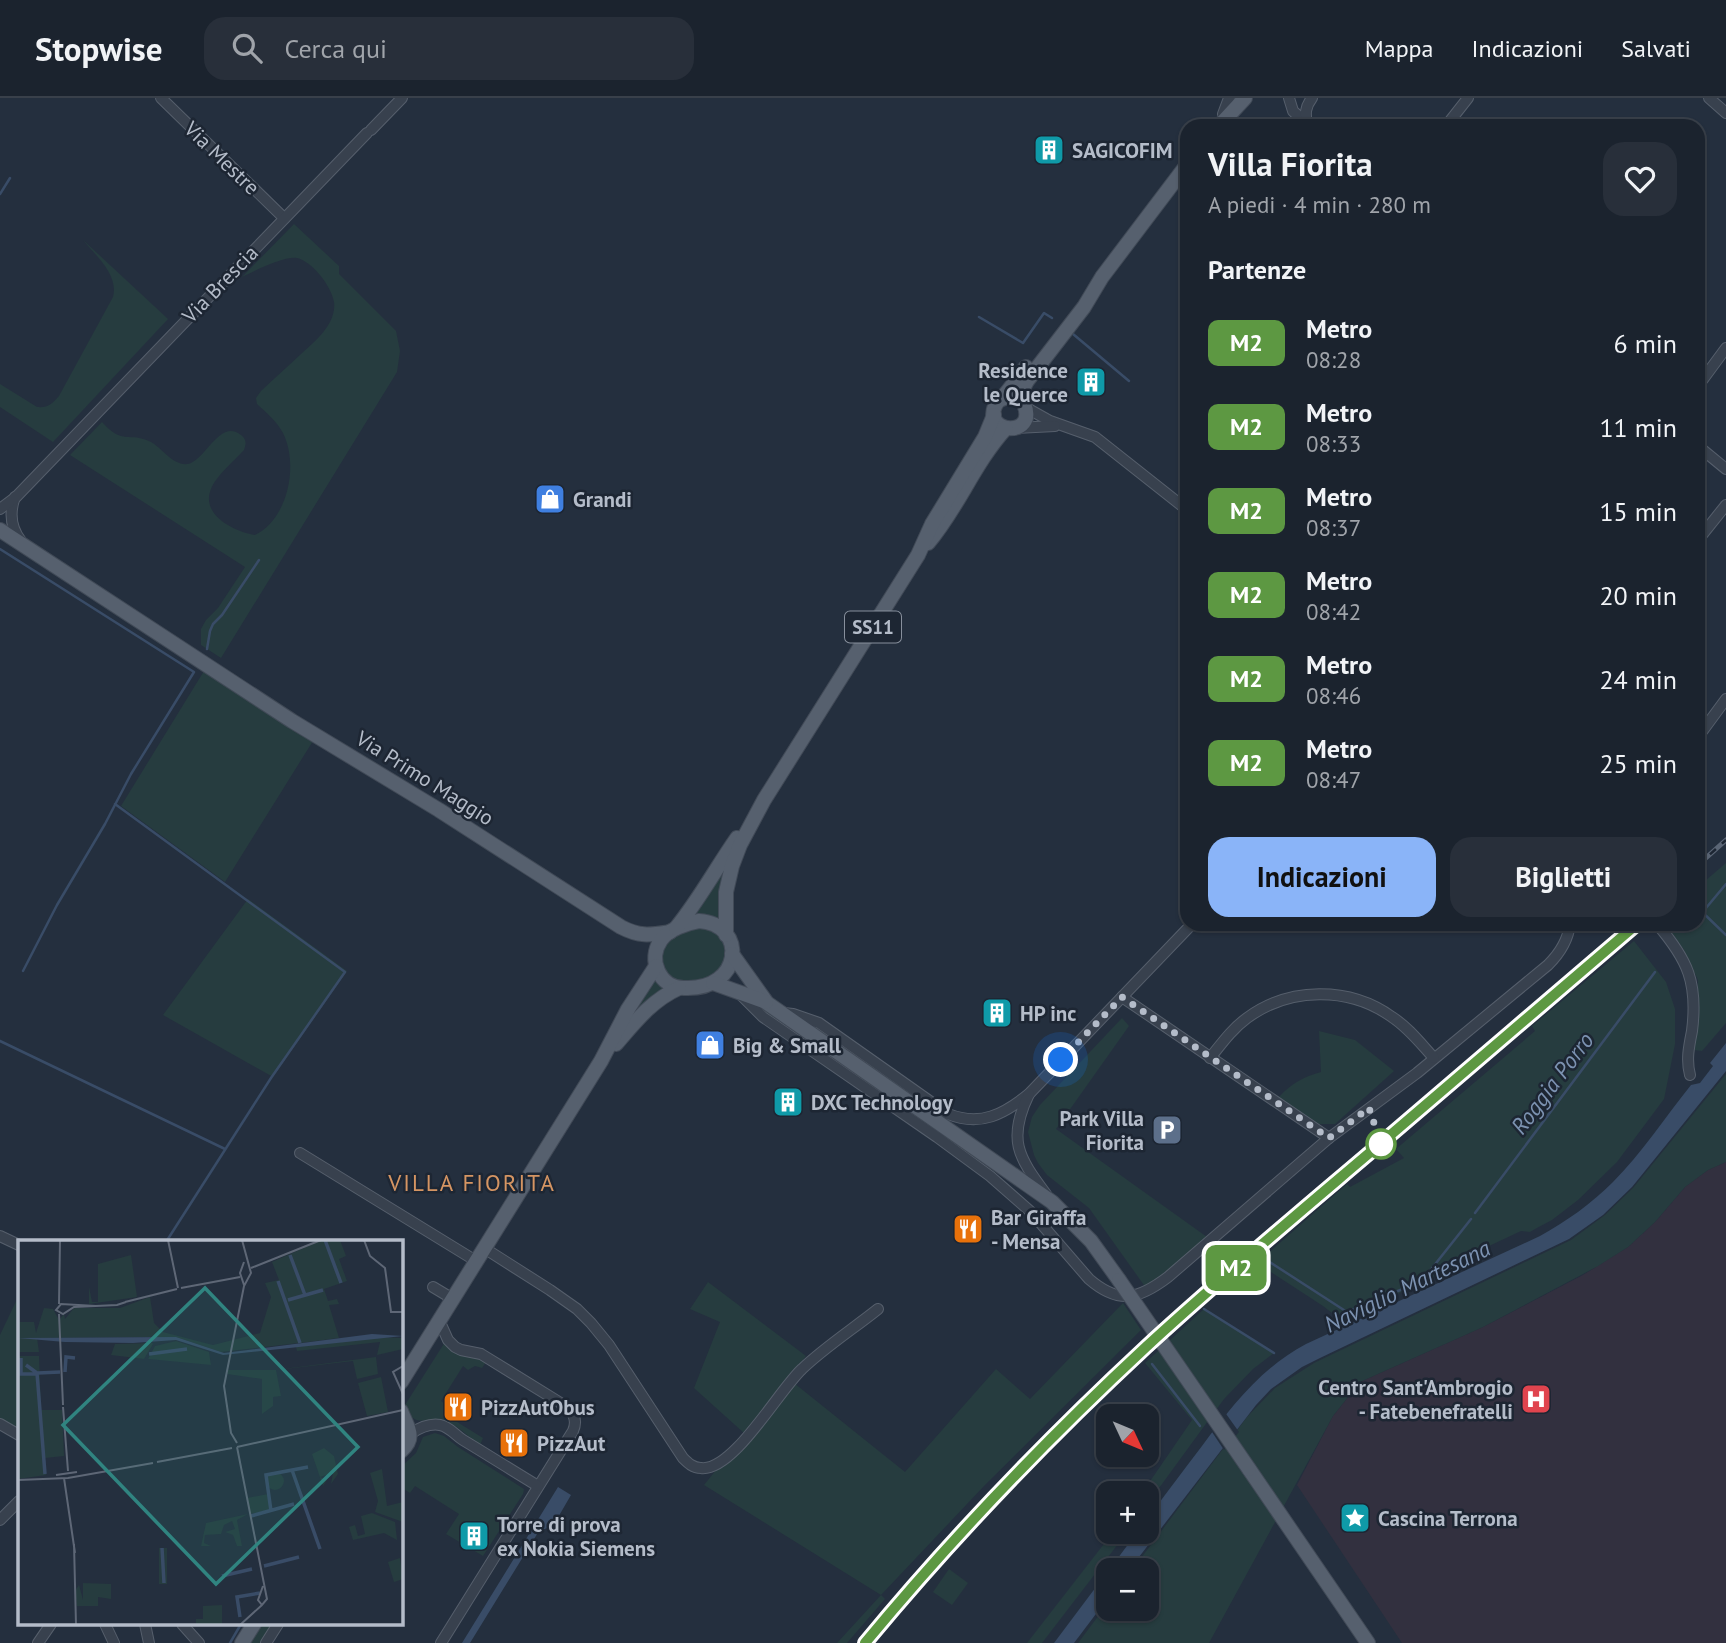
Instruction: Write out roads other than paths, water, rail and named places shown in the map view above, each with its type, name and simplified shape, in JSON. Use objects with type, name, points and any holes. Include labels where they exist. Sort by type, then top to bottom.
[{"type":"main road","points":[[1221,119],[1235,98]]},
{"type":"main road","points":[[1222,119],[1245,98]]},
{"type":"main road","name":"SS11","points":[[402,1381],[598,1066],[655,963],[658,944],[695,904],[720,862],[764,800],[918,555],[932,524],[986,434],[995,407],[1078,301],[1101,277],[1180,174]]},
{"type":"main road","name":"SS11","points":[[918,555],[940,529],[992,445],[1025,419],[1022,390],[1084,307],[1101,277]]},
{"type":"main road","points":[[1002,399],[1012,396],[1023,404]]},
{"type":"main road","points":[[994,415],[997,422],[1011,428]]},
{"type":"main road","name":"Via Primo Maggio","points":[[0,530],[292,721],[439,810],[621,927],[632,933],[645,935],[672,931]]},
{"type":"main road","name":"SS11","points":[[732,954],[731,943],[726,935],[725,898],[740,845],[764,800]]},
{"type":"main road","points":[[672,931],[691,923],[702,922],[715,925],[726,935]]},
{"type":"main road","name":"Via Primo Maggio","points":[[621,927],[655,963]]},
{"type":"main road","points":[[713,984],[727,971],[732,954]]},
{"type":"main road","points":[[732,954],[767,1003]]},
{"type":"main road","points":[[655,963],[664,980],[679,988]]},
{"type":"main road","points":[[713,984],[767,1003],[1052,1202],[1091,1241],[1367,1643]]},
{"type":"main road","name":"SS11","points":[[598,1066],[642,1014],[660,999],[679,988],[713,984]]},
{"type":"main road","points":[[402,1450],[408,1444],[406,1426]]},
{"type":"main road","points":[[242,1643],[253,1626]]},
{"type":"street","name":"Via Mestre","points":[[161,98],[284,218]]},
{"type":"street","name":"Via Brescia","points":[[0,509],[16,497],[402,98]]},
{"type":"street","points":[[1220,119],[1229,98]]},
{"type":"street","points":[[1289,98],[1290,107],[1302,119]]},
{"type":"street","points":[[1307,119],[1306,107],[1312,98]]},
{"type":"street","points":[[1452,119],[1468,98]]},
{"type":"street","points":[[1709,98],[1726,113]]},
{"type":"street","points":[[1705,376],[1726,348]]},
{"type":"street","points":[[1023,404],[1050,421],[1094,436],[1180,504]]},
{"type":"street","points":[[1011,428],[1068,427]]},
{"type":"street","points":[[1705,452],[1726,469]]},
{"type":"street","points":[[16,497],[12,505],[13,530],[25,546]]},
{"type":"street","points":[[1705,531],[1726,505]]},
{"type":"street","points":[[1705,728],[1726,699]]},
{"type":"street","points":[[781,1013],[819,1023],[948,1114],[959,1118],[988,1118],[1014,1106],[1029,1094],[1185,931]]},
{"type":"street","points":[[739,993],[762,1017],[990,1176],[1031,1212],[1089,1279],[1107,1293],[1118,1296],[1138,1294],[1158,1284],[1329,1138],[1434,1058],[1552,961],[1566,942],[1568,931]]},
{"type":"street","points":[[1662,931],[1682,957],[1692,987],[1692,1025],[1687,1065],[1690,1075]]},
{"type":"street","points":[[1210,1058],[1234,1029],[1263,1008],[1297,996],[1322,994],[1352,998],[1379,1008],[1406,1027],[1434,1058]]},
{"type":"street","points":[[1122,997],[1329,1138]]},
{"type":"street","points":[[1029,1094],[1018,1124],[1018,1150],[1052,1202]]},
{"type":"street","points":[[300,1153],[476,1261]]},
{"type":"street","points":[[0,1236],[18,1245]]},
{"type":"street","points":[[484,1248],[550,1290],[577,1309],[591,1323],[682,1458],[690,1465],[702,1469],[716,1465],[734,1452],[801,1370],[878,1310]]},
{"type":"street","points":[[433,1287],[453,1299]]},
{"type":"street","points":[[439,1320],[449,1342],[455,1347],[483,1355],[570,1410],[575,1422],[573,1431],[441,1643]]},
{"type":"street","points":[[0,1424],[18,1434]]},
{"type":"street","points":[[406,1426],[419,1429],[432,1425],[445,1427],[538,1486]]},
{"type":"street","points":[[0,1520],[18,1502]]},
{"type":"street","points":[[38,1643],[50,1626]]},
{"type":"street","points":[[105,1626],[114,1643]]},
{"type":"street","points":[[184,1626],[199,1643]]},
{"type":"street","points":[[266,1643],[277,1626]]},
{"type":"water","points":[[1726,1043],[1726,1071],[1632,1187],[1603,1215],[1569,1239],[1302,1367],[1271,1389],[1159,1531],[1159,1503],[1248,1389],[1275,1364],[1306,1344],[1540,1236],[1578,1212],[1623,1171],[1691,1085],[1700,1083],[1713,1066],[1710,1063]]},
{"type":"water","points":[[558,1487],[571,1495],[553,1526],[539,1531],[470,1643],[462,1643]]},
{"type":"water","points":[[1128,1544],[1149,1544],[1138,1558],[1118,1558]]},
{"type":"water","points":[[1096,1587],[1096,1614],[1074,1643],[1054,1643]]},
{"type":"waterway","points":[[0,194],[10,178]]},
{"type":"waterway","points":[[979,317],[1023,343],[1044,313],[1052,318]]},
{"type":"waterway","points":[[1073,334],[1129,381]]},
{"type":"waterway","points":[[0,549],[194,672],[131,774],[23,971]]},
{"type":"waterway","points":[[207,649],[213,624],[259,560]]},
{"type":"waterway","points":[[115,804],[345,972],[271,1078],[167,1240]]},
{"type":"waterway","name":"Roggia Porro","points":[[1706,908],[1726,884]]},
{"type":"waterway","points":[[1705,915],[1726,935]]},
{"type":"waterway","name":"Roggia Porro","points":[[1475,1213],[1655,972]]},
{"type":"waterway","points":[[0,1041],[225,1149]]},
{"type":"waterway","name":"Roggia Porro","points":[[1347,1312],[1425,1277],[1471,1219]]},
{"type":"waterway","name":"Naviglio Martesana","points":[[1265,1259],[1348,1314]]},
{"type":"waterway","points":[[1204,1309],[1274,1353]]},
{"type":"waterway","points":[[1152,1364],[1200,1426]]},
{"type":"waterway","points":[[230,1643],[240,1626]]},
{"type":"railway","points":[[1705,859],[1726,840]]},
{"type":"railway","points":[[865,1643],[1033,1456],[1122,1370],[1222,1280],[1629,931]]},
{"type":"metro line","name":"M2","points":[[865,1643],[1003,1487],[1148,1345],[1629,931]]},
{"type":"place","name":"SAGICOFIM","points":[[1049,150]]},
{"type":"place","name":"Residence le Querce","points":[[1091,382]]},
{"type":"place","name":"Grandi","points":[[550,499]]},
{"type":"place","name":"HP inc","points":[[997,1013]]},
{"type":"place","name":"Big & Small","points":[[710,1045]]},
{"type":"place","name":"DXC Technology","points":[[788,1102]]},
{"type":"place","name":"Park Villa Fiorita","points":[[1167,1130]]},
{"type":"place","name":"Bar Giraffa - Mensa","points":[[968,1229]]},
{"type":"place","name":"Centro Sant'Ambrogio - Fatebenefratelli","points":[[1536,1399]]},
{"type":"place","name":"PizzAutObus","points":[[458,1407]]},
{"type":"place","name":"PizzAut","points":[[514,1443]]},
{"type":"place","name":"Cascina Terrona","points":[[1355,1518]]},
{"type":"place","name":"Torre di prova ex Nokia Siemens","points":[[474,1536]]},
{"type":"district","name":"VILLA FIORITA","points":[[472,1182]]}]
